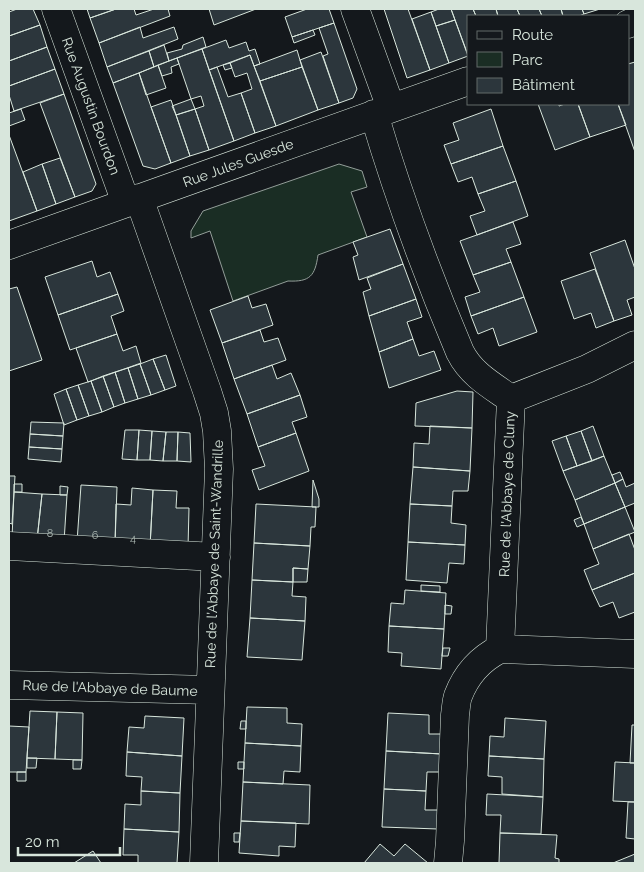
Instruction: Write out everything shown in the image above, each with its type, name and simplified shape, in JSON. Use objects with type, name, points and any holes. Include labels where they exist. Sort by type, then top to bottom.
[{"type":"street","name":"Rue Augustin Bourdon","points":[[56,9],[133,200]]},
{"type":"street","name":"Rue de l'Abbaye de Cluny","points":[[355,9],[382,111],[395,182],[460,352],[465,362],[474,372],[511,399],[500,649]]},
{"type":"street","name":"Rue Jules Guesde","points":[[9,245],[467,81]]},
{"type":"street","name":"Rue de l'Abbaye de Saint-Wandrille","points":[[133,200],[207,390],[217,431],[220,469],[204,863]]},
{"type":"street","points":[[511,399],[588,369],[635,345]]},
{"type":"street","points":[[9,546],[216,558]]},
{"type":"street","points":[[448,863],[455,715],[458,697],[463,685],[480,662],[488,655],[500,649],[635,654]]},
{"type":"street","name":"Rue de l'Abbaye de Baume","points":[[9,685],[210,690]]},
{"type":"green space","points":[[339,164],[362,171],[367,187],[351,192],[367,237],[318,255],[313,273],[306,279],[288,281],[233,301],[210,231],[191,238],[191,231],[203,211]]},
{"type":"building","points":[[17,9],[33,9],[40,25],[9,36],[9,12]]},
{"type":"building","points":[[87,9],[116,9],[90,18]]},
{"type":"building","points":[[116,9],[134,9],[136,15],[154,9],[168,9],[170,16],[99,43],[90,18]]},
{"type":"building","points":[[209,9],[256,9],[214,25]]},
{"type":"building","points":[[307,9],[329,9],[334,23],[292,37],[285,17]]},
{"type":"building","points":[[384,9],[408,9],[430,70],[407,78]]},
{"type":"building","points":[[439,9],[451,9],[455,20],[436,26],[431,12]]},
{"type":"building","points":[[451,9],[473,9],[476,15],[467,15],[467,52]]},
{"type":"building","points":[[473,9],[496,9],[498,15],[476,15]]},
{"type":"building","points":[[496,9],[517,9],[520,15],[498,15]]},
{"type":"building","points":[[517,9],[539,9],[542,15],[520,15]]},
{"type":"building","points":[[539,9],[561,9],[563,15],[542,15]]},
{"type":"building","points":[[561,9],[582,9],[584,14],[582,15],[563,15]]},
{"type":"building","points":[[582,9],[600,9],[584,14]]},
{"type":"building","points":[[431,12],[449,63],[430,70],[412,19]]},
{"type":"building","points":[[455,20],[467,56],[449,63],[436,26]]},
{"type":"building","points":[[334,23],[357,89],[353,98],[339,103],[323,56],[328,54],[319,28]]},
{"type":"building","points":[[40,25],[47,47],[9,61],[9,36]]},
{"type":"building","points":[[140,27],[143,38],[174,27],[178,39],[107,67],[99,43]]},
{"type":"building","points":[[313,30],[315,35],[294,43],[292,37]]},
{"type":"building","points":[[203,37],[206,47],[169,61],[167,53],[182,49],[183,45]]},
{"type":"building","points":[[226,40],[229,48],[246,42],[249,51],[255,49],[260,64],[254,66],[250,55],[209,70],[202,49]]},
{"type":"building","points":[[164,45],[169,61],[154,67],[149,51]]},
{"type":"building","points":[[47,47],[55,69],[9,86],[9,61]]},
{"type":"building","points":[[202,49],[234,141],[209,150],[195,109],[204,106],[201,96],[191,99],[177,58]]},
{"type":"building","points":[[297,50],[302,67],[260,81],[254,66]]},
{"type":"building","points":[[149,51],[154,67],[113,83],[107,67]]},
{"type":"building","points":[[321,52],[339,103],[318,110],[300,60]]},
{"type":"building","points":[[250,55],[276,126],[255,133],[241,93],[252,89],[247,73],[235,77],[230,63]]},
{"type":"building","points":[[177,58],[179,64],[171,67],[172,73],[162,76],[158,65]]},
{"type":"building","points":[[635,62],[635,152],[618,105],[629,105],[629,64]]},
{"type":"building","points":[[230,63],[232,68],[225,70],[223,65]]},
{"type":"building","points":[[158,65],[166,88],[146,95],[139,73]]},
{"type":"building","points":[[217,67],[228,97],[241,93],[255,133],[234,141],[209,70]]},
{"type":"building","points":[[302,67],[318,110],[276,126],[260,81]]},
{"type":"building","points":[[55,69],[64,94],[14,111],[9,95],[9,86]]},
{"type":"building","points":[[139,73],[171,163],[155,169],[143,166],[113,83]]},
{"type":"building","points":[[64,94],[96,184],[92,191],[75,197],[40,103]]},
{"type":"building","points":[[191,99],[195,109],[176,115],[172,106]]},
{"type":"building","points":[[171,100],[190,156],[171,163],[151,107]]},
{"type":"building","points":[[538,105],[578,105],[590,137],[555,150]]},
{"type":"building","points":[[578,105],[618,105],[626,125],[590,137]]},
{"type":"building","points":[[21,109],[25,120],[9,126],[9,113]]},
{"type":"building","points":[[195,109],[209,150],[190,156],[176,115]]},
{"type":"building","points":[[491,109],[503,146],[451,164],[444,145],[459,140],[453,123]]},
{"type":"building","points":[[9,135],[37,211],[9,221]]},
{"type":"building","points":[[503,146],[516,181],[478,194],[472,177],[458,182],[451,164]]},
{"type":"building","points":[[60,158],[75,197],[56,204],[42,164]]},
{"type":"building","points":[[42,164],[56,204],[37,211],[23,172]]},
{"type":"building","points":[[516,181],[528,216],[477,235],[470,216],[485,211],[478,194]]},
{"type":"building","points":[[513,222],[521,244],[506,249],[511,262],[473,275],[460,241]]},
{"type":"building","points":[[390,229],[403,264],[359,280],[353,257],[358,255],[353,242]]},
{"type":"building","points":[[625,240],[635,269],[635,297],[627,300],[632,315],[614,321],[590,253]]},
{"type":"building","points":[[92,261],[97,277],[110,272],[118,294],[58,315],[45,277]]},
{"type":"building","points":[[511,262],[524,297],[471,316],[465,297],[480,292],[473,275]]},
{"type":"building","points":[[403,264],[416,299],[369,316],[363,292],[371,289],[367,278]]},
{"type":"building","points":[[595,269],[614,321],[596,328],[591,313],[574,319],[561,281]]},
{"type":"building","points":[[17,287],[42,360],[9,371],[9,289]]},
{"type":"building","points":[[118,294],[124,311],[111,316],[117,334],[70,350],[58,315]]},
{"type":"building","points":[[248,296],[252,308],[266,304],[273,325],[222,343],[210,310]]},
{"type":"building","points":[[524,297],[537,332],[499,346],[493,328],[478,334],[471,316]]},
{"type":"building","points":[[416,299],[422,317],[407,322],[413,339],[379,352],[369,316]]},
{"type":"building","points":[[260,330],[264,342],[278,338],[286,360],[234,379],[222,343]]},
{"type":"building","points":[[117,334],[123,351],[136,346],[141,363],[88,382],[76,348]]},
{"type":"building","points":[[413,339],[419,356],[434,351],[441,370],[389,388],[379,352]]},
{"type":"building","points":[[166,355],[176,386],[165,390],[153,359]]},
{"type":"building","points":[[153,359],[165,390],[151,395],[140,364]]},
{"type":"building","points":[[140,364],[151,395],[138,399],[128,368]]},
{"type":"building","points":[[272,365],[277,379],[291,373],[300,395],[247,414],[234,379]]},
{"type":"building","points":[[128,368],[138,399],[125,403],[115,372]]},
{"type":"building","points":[[115,372],[125,403],[114,407],[103,376]]},
{"type":"building","points":[[103,376],[114,407],[102,412],[91,381]]},
{"type":"building","points":[[91,381],[102,412],[89,416],[78,385]]},
{"type":"building","points":[[78,385],[89,416],[77,420],[66,389]]},
{"type":"building","points":[[66,389],[77,420],[64,425],[54,394]]},
{"type":"building","points":[[457,391],[473,392],[472,428],[415,426],[416,403]]},
{"type":"building","points":[[300,395],[307,417],[292,422],[296,433],[258,447],[247,414]]},
{"type":"building","points":[[31,422],[64,423],[63,436],[30,434]]},
{"type":"building","points":[[430,426],[472,428],[470,471],[413,467],[414,443],[429,444]]},
{"type":"building","points":[[593,426],[604,456],[592,461],[581,431]]},
{"type":"building","points":[[125,430],[139,430],[137,460],[122,459]]},
{"type":"building","points":[[139,430],[152,431],[150,460],[137,460]]},
{"type":"building","points":[[152,431],[166,432],[163,461],[150,460]]},
{"type":"building","points":[[581,431],[592,461],[577,466],[566,436]]},
{"type":"building","points":[[166,432],[178,432],[177,461],[163,461]]},
{"type":"building","points":[[178,432],[190,433],[191,462],[177,461]]},
{"type":"building","points":[[296,433],[309,471],[259,490],[252,470],[265,466],[258,447]]},
{"type":"building","points":[[30,434],[63,436],[62,449],[29,447]]},
{"type":"building","points":[[566,436],[577,466],[563,471],[552,441]]},
{"type":"building","points":[[29,447],[62,449],[61,462],[28,459]]},
{"type":"building","points":[[604,456],[615,483],[575,500],[563,471]]},
{"type":"building","points":[[413,467],[470,471],[468,491],[453,491],[452,506],[410,504]]},
{"type":"building","points":[[620,472],[623,479],[615,483],[612,475]]},
{"type":"building","points":[[9,476],[15,476],[12,524],[9,523]]},
{"type":"building","points":[[623,479],[626,487],[635,483],[635,503],[625,507],[615,483]]},
{"type":"building","points":[[313,480],[319,499],[319,507],[312,507]]},
{"type":"building","points":[[615,483],[625,507],[584,524],[575,500]]},
{"type":"building","points":[[14,484],[22,484],[22,492],[14,492]]},
{"type":"building","points":[[81,485],[117,487],[115,544],[77,542]]},
{"type":"building","points":[[60,486],[68,487],[67,495],[60,495]]},
{"type":"building","points":[[132,488],[153,490],[150,547],[115,544],[116,504],[131,505]]},
{"type":"building","points":[[153,490],[177,491],[176,508],[189,508],[188,548],[150,547]]},
{"type":"building","points":[[14,492],[42,494],[37,540],[12,538]]},
{"type":"building","points":[[42,494],[67,495],[64,542],[37,540]]},
{"type":"building","points":[[256,504],[316,507],[315,527],[311,527],[310,546],[254,543]]},
{"type":"building","points":[[410,504],[452,506],[451,523],[466,525],[465,545],[408,542]]},
{"type":"building","points":[[625,507],[635,532],[593,549],[584,524]]},
{"type":"building","points":[[581,517],[584,524],[577,527],[574,520]]},
{"type":"building","points":[[629,534],[635,550],[635,573],[592,590],[584,570],[599,564],[593,549]]},
{"type":"building","points":[[408,542],[465,545],[464,564],[449,563],[447,583],[406,580]]},
{"type":"building","points":[[254,543],[310,546],[308,569],[293,568],[293,582],[252,580]]},
{"type":"building","points":[[293,568],[308,569],[307,582],[293,582]]},
{"type":"building","points":[[635,573],[635,612],[619,618],[613,602],[600,607],[592,590]]},
{"type":"building","points":[[252,580],[293,582],[292,596],[306,597],[305,621],[250,618]]},
{"type":"building","points":[[421,585],[440,586],[440,592],[421,591]]},
{"type":"building","points":[[405,590],[446,593],[444,629],[389,626],[391,603],[404,604]]},
{"type":"building","points":[[445,605],[452,606],[451,614],[445,614]]},
{"type":"building","points":[[250,618],[305,621],[302,660],[247,657]]},
{"type":"building","points":[[389,626],[444,629],[441,669],[401,666],[402,653],[388,652]]},
{"type":"building","points":[[443,648],[450,648],[448,656],[442,656]]},
{"type":"building","points":[[247,707],[287,708],[287,723],[302,724],[301,746],[245,743]]},
{"type":"building","points":[[30,711],[57,712],[55,759],[27,758]]},
{"type":"building","points":[[57,712],[83,713],[82,760],[55,759]]},
{"type":"building","points":[[388,713],[429,715],[429,734],[443,734],[442,754],[386,751]]},
{"type":"building","points":[[145,716],[184,718],[182,756],[127,752],[129,727],[144,728]]},
{"type":"building","points":[[505,718],[546,721],[544,759],[489,756],[490,736],[504,737]]},
{"type":"building","points":[[241,721],[246,721],[246,729],[240,729]]},
{"type":"building","points":[[632,725],[635,725],[635,763],[630,763]]},
{"type":"building","points":[[9,726],[29,727],[26,772],[9,772]]},
{"type":"building","points":[[245,743],[301,746],[300,772],[284,771],[283,784],[243,782]]},
{"type":"building","points":[[386,751],[442,754],[441,772],[427,772],[426,791],[384,789]]},
{"type":"building","points":[[127,752],[182,756],[180,793],[141,791],[142,777],[126,776]]},
{"type":"building","points":[[489,756],[544,759],[543,797],[502,794],[502,777],[488,776]]},
{"type":"building","points":[[27,758],[37,758],[36,768],[27,768]]},
{"type":"building","points":[[73,760],[82,760],[81,769],[73,769]]},
{"type":"building","points":[[238,762],[244,762],[244,769],[238,769]]},
{"type":"building","points":[[615,762],[635,763],[635,802],[613,801]]},
{"type":"building","points":[[17,772],[26,772],[26,781],[17,781]]},
{"type":"building","points":[[243,782],[310,785],[309,824],[241,821]]},
{"type":"building","points":[[384,789],[426,791],[425,810],[439,810],[438,829],[382,827]]},
{"type":"building","points":[[141,791],[180,793],[179,832],[124,829],[125,804],[141,805]]},
{"type":"building","points":[[487,794],[543,797],[541,834],[500,833],[501,815],[486,815]]},
{"type":"building","points":[[628,802],[635,802],[635,839],[626,838]]},
{"type":"building","points":[[241,821],[296,823],[295,847],[279,846],[279,856],[239,853]]},
{"type":"building","points":[[124,829],[179,832],[177,863],[138,863],[138,855],[123,855]]},
{"type":"building","points":[[234,833],[240,833],[239,842],[234,842]]},
{"type":"building","points":[[500,833],[557,835],[555,858],[559,859],[559,863],[499,863]]},
{"type":"building","points":[[380,844],[394,856],[405,844],[428,863],[364,863]]},
{"type":"building","points":[[93,851],[101,863],[74,863]]},
{"type":"building","points":[[635,854],[635,863],[613,863]]}]
